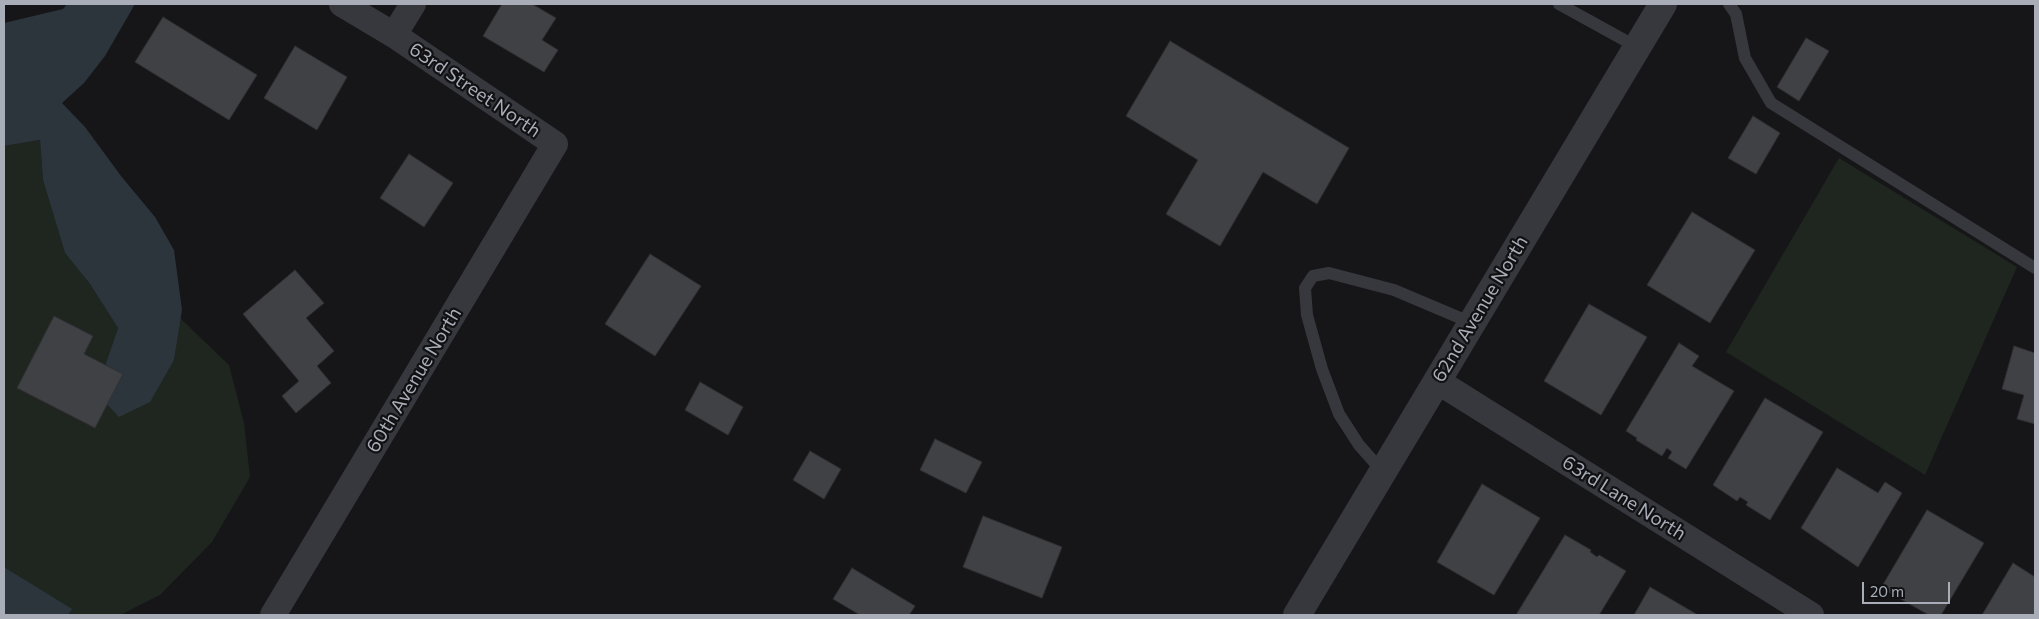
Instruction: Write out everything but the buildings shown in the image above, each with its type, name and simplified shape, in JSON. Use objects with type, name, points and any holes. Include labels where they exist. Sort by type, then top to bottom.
[{"type":"street","name":"63rd Street North","points":[[342,4],[394,35],[555,144]]},
{"type":"street","points":[[394,35],[413,4]]},
{"type":"street","name":"62nd Avenue North","points":[[1304,613],[1436,381],[1663,4]]},
{"type":"street","name":"60th Avenue North","points":[[273,615],[555,144]]},
{"type":"street","name":"63rd Lane North","points":[[1436,381],[1811,615]]},
{"type":"lane","points":[[1559,4],[1637,47]]},
{"type":"lane","points":[[1729,4],[1736,14],[1745,58],[1771,103],[2035,268]]},
{"type":"lane","points":[[1383,472],[1360,445],[1339,414],[1322,369],[1310,324],[1305,288],[1313,276],[1329,273],[1394,290],[1472,323]]},
{"type":"shaded area","points":[[67,4],[135,4],[105,56],[84,83],[62,103],[85,127],[121,176],[155,217],[174,250],[182,310],[174,360],[150,402],[119,417],[96,392],[118,328],[90,284],[65,253],[43,180],[40,140],[4,146],[4,23],[63,9]]},
{"type":"shaded area","points":[[40,140],[43,180],[65,253],[90,284],[118,328],[96,392],[174,360],[180,318],[229,365],[244,423],[250,477],[212,542],[160,595],[120,615],[68,615],[71,610],[4,567],[4,146]]},
{"type":"shaded area","points":[[1839,158],[2017,267],[1925,475],[1726,352]]},
{"type":"shaded area","points":[[4,567],[72,609],[68,615],[4,615]]}]
